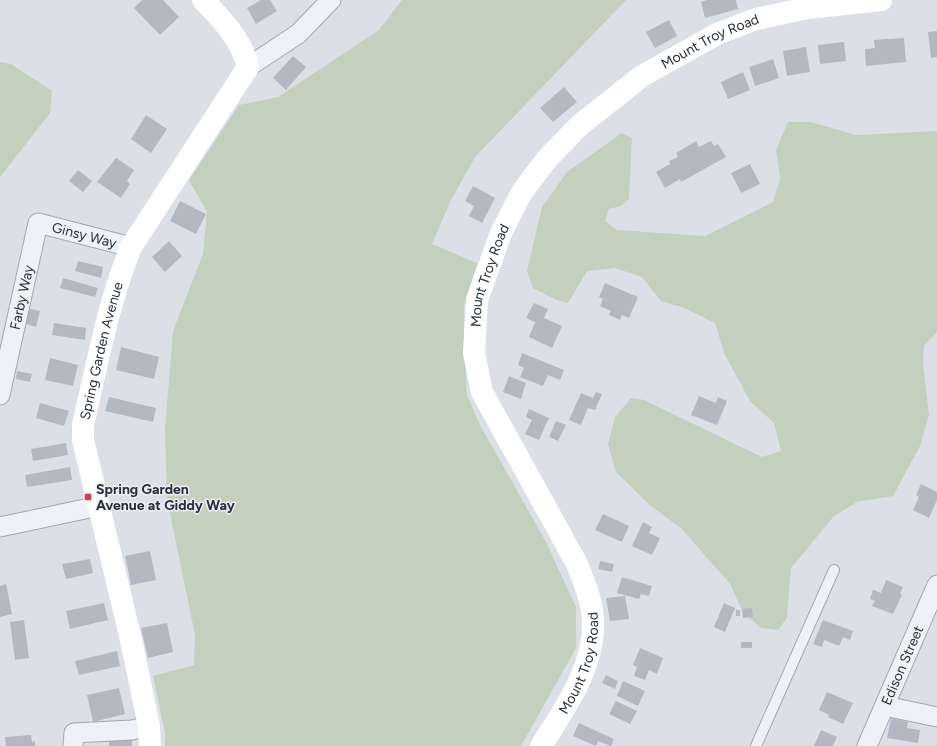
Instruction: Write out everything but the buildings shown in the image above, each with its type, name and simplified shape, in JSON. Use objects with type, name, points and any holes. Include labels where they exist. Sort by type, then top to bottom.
[{"type":"street","points":[[203,0],[218,15],[246,55],[248,68],[298,34],[331,0]]},
{"type":"street","name":"Mount Troy Road","points":[[541,746],[567,705],[584,670],[591,648],[593,620],[589,594],[577,564],[482,392],[474,353],[477,300],[501,233],[522,192],[547,159],[580,125],[642,76],[717,34],[756,19],[808,8],[881,0]]},
{"type":"street","name":"Spring Garden Avenue","points":[[149,736],[131,640],[83,440],[83,424],[111,306],[130,247],[248,68]]},
{"type":"street","name":"Ginsy Way","points":[[38,223],[130,247]]},
{"type":"street","name":"Farby Way","points":[[0,395],[38,223]]},
{"type":"street","points":[[0,527],[99,506]]},
{"type":"street","name":"Edison Street","points":[[866,746],[885,706],[937,585]]},
{"type":"street","points":[[885,706],[937,717]]},
{"type":"street","points":[[73,746],[74,733],[132,730],[149,736]]},
{"type":"lane","points":[[756,746],[834,570]]},
{"type":"green space","points":[[402,0],[626,0],[475,157],[450,202],[432,244],[477,263],[464,306],[464,346],[467,395],[480,425],[546,542],[576,607],[576,648],[521,746],[165,746],[165,733],[153,676],[194,665],[195,635],[167,499],[165,429],[173,331],[203,254],[207,212],[189,180],[239,105],[278,97],[379,30]]},
{"type":"green space","points":[[0,62],[11,64],[52,91],[50,113],[0,177]]},
{"type":"green space","points":[[788,122],[811,122],[856,135],[937,131],[937,332],[924,346],[923,363],[929,415],[920,446],[893,496],[857,502],[834,516],[791,568],[787,618],[778,630],[761,628],[743,612],[730,584],[682,529],[651,506],[616,472],[608,444],[615,417],[631,398],[644,400],[762,457],[781,451],[774,423],[750,401],[724,353],[715,323],[685,308],[661,301],[642,277],[615,268],[587,271],[568,303],[559,301],[533,288],[527,271],[542,207],[567,172],[622,133],[632,138],[629,199],[621,206],[609,209],[605,221],[617,230],[705,236],[773,202],[780,179],[776,150]]},
{"type":"place","name":"Spring Garden Avenue at Giddy Way","points":[[88,497]]}]
